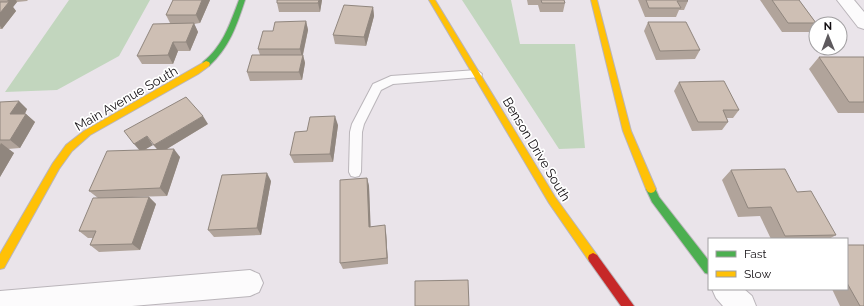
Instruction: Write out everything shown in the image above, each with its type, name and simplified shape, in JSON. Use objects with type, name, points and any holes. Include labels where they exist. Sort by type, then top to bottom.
[{"type":"street","name":"Main Avenue South","points":[[0,264],[56,166],[69,148],[87,133],[196,72],[214,58],[229,36],[242,0]]},
{"type":"street","name":"Benson Drive South","points":[[432,0],[552,200],[628,306]]},
{"type":"street","points":[[594,0],[627,131],[655,199],[708,268]]},
{"type":"street","points":[[845,0],[864,23]]},
{"type":"street","points":[[0,304],[250,283]]},
{"type":"street","points":[[727,290],[742,306]]},
{"type":"lane","points":[[355,172],[356,132],[358,124],[376,87],[391,80],[477,74]]},
{"type":"green space","points":[[69,0],[150,0],[119,56],[57,90],[5,92]]},
{"type":"green space","points":[[462,0],[511,0],[520,44],[575,44],[585,148],[559,149]]},
{"type":"building","points":[[173,0],[202,0],[196,15],[166,15]]},
{"type":"building","points":[[277,0],[319,0],[318,3],[277,3]]},
{"type":"building","points":[[541,0],[564,0],[565,3],[542,3]]},
{"type":"building","points":[[646,0],[688,1],[677,1],[681,8],[649,8]]},
{"type":"building","points":[[772,0],[799,0],[811,16],[808,16],[808,23],[788,23]]},
{"type":"building","points":[[0,2],[9,2],[0,13]]},
{"type":"building","points":[[344,5],[373,7],[364,37],[333,35]]},
{"type":"building","points":[[306,21],[300,49],[258,49],[263,31],[273,31],[275,22]]},
{"type":"building","points":[[648,22],[686,22],[700,50],[660,51]]},
{"type":"building","points":[[194,23],[186,42],[173,42],[168,55],[137,56],[153,24]]},
{"type":"building","points":[[252,55],[303,55],[299,72],[247,72]]},
{"type":"building","points":[[819,57],[864,57],[864,102],[849,102]]},
{"type":"building","points":[[724,81],[739,110],[723,110],[728,122],[698,122],[679,82]]},
{"type":"building","points":[[186,97],[203,116],[154,145],[147,136],[134,144],[124,131]]},
{"type":"building","points":[[19,101],[10,114],[26,114],[10,140],[0,140],[0,102]]},
{"type":"building","points":[[335,116],[330,154],[290,155],[295,132],[307,131],[310,117]]},
{"type":"building","points":[[174,149],[160,188],[89,191],[107,151]]},
{"type":"building","points":[[785,169],[797,192],[811,191],[836,235],[785,236],[771,207],[748,208],[731,170]]},
{"type":"building","points":[[267,173],[257,228],[208,230],[222,175]]},
{"type":"building","points":[[367,178],[369,227],[385,225],[387,258],[340,263],[340,180]]},
{"type":"building","points":[[149,197],[132,244],[90,245],[96,231],[79,231],[93,198]]},
{"type":"building","points":[[848,245],[864,245],[864,306],[860,306],[848,285]]},
{"type":"building","points":[[468,280],[469,306],[415,306],[415,281]]},
{"type":"traffic: fast","points":[[206,64],[225,43],[242,0]]},
{"type":"traffic: fast","points":[[651,189],[655,199],[708,268]]},
{"type":"traffic: slow","points":[[432,0],[552,200],[593,258]]},
{"type":"traffic: slow","points":[[594,0],[627,131],[651,189]]},
{"type":"traffic: slow","points":[[0,264],[56,166],[69,148],[87,133],[195,72],[206,64]]},
{"type":"traffic: jam","points":[[593,258],[628,306]]}]
